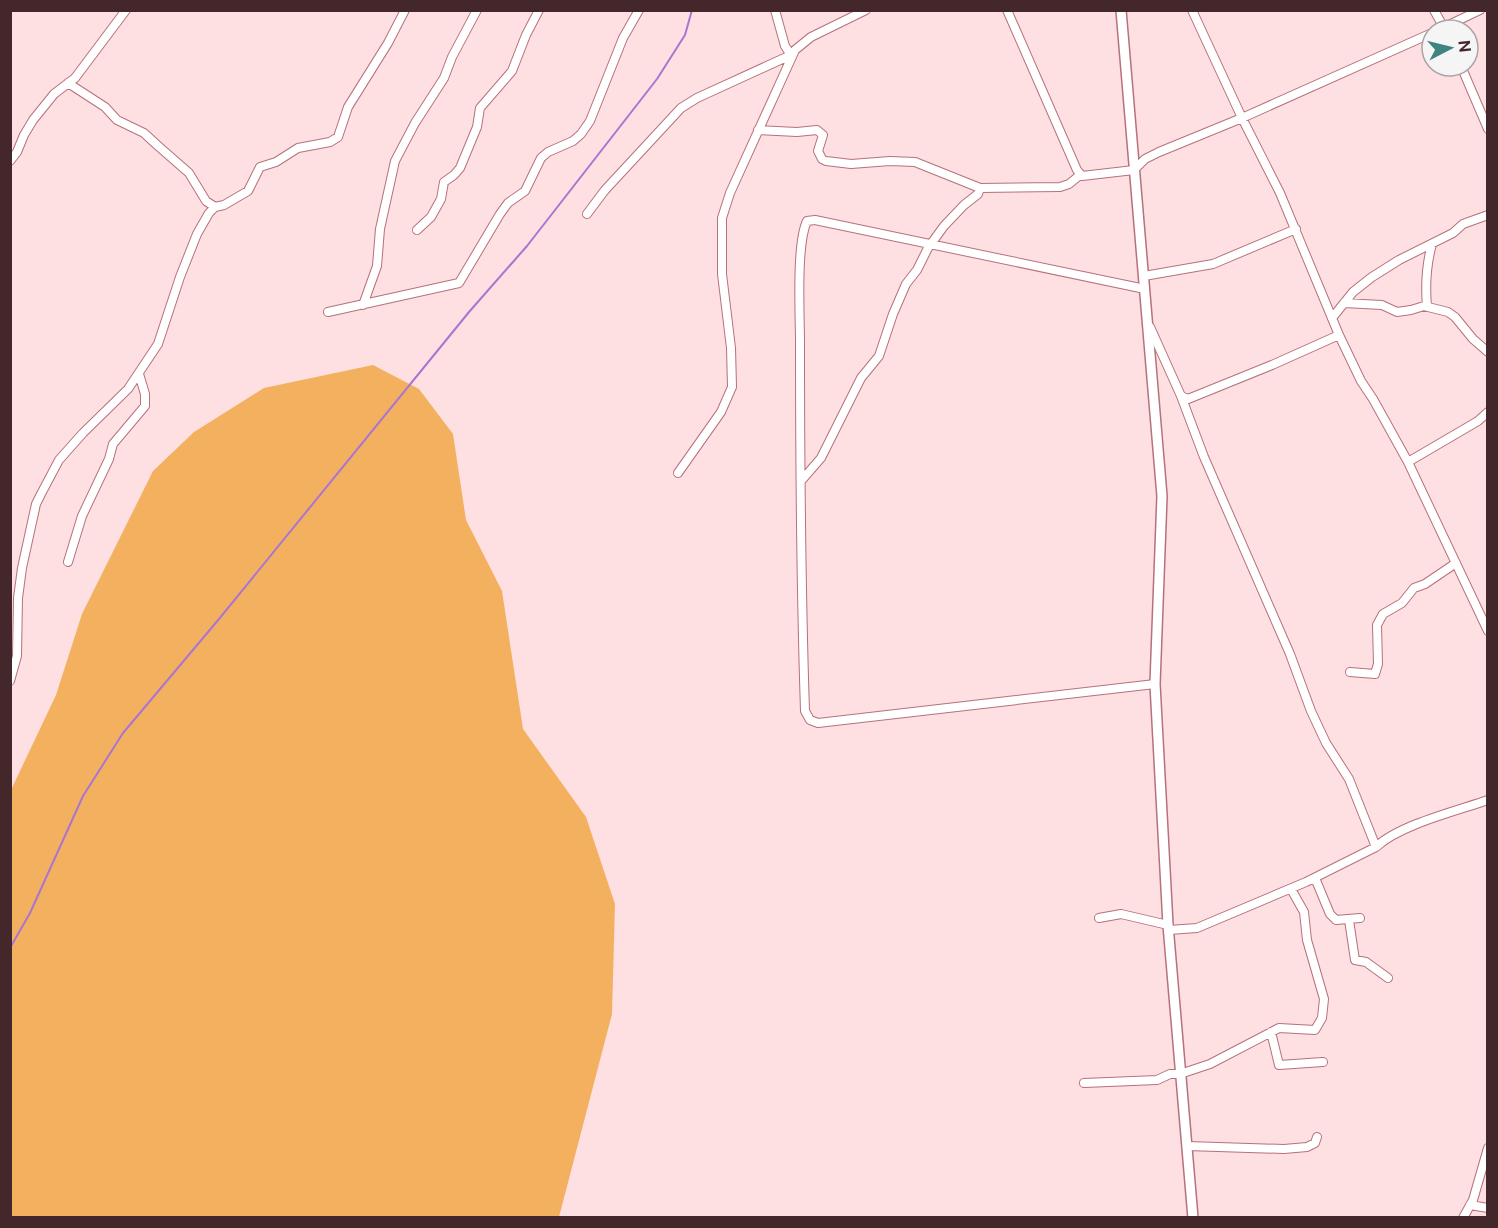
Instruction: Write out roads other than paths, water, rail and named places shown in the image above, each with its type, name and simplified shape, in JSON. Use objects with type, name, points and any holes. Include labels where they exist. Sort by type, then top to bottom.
[{"type":"street","points":[[10,161],[33,120],[54,94],[75,78],[126,10]]},
{"type":"street","points":[[10,681],[17,656],[18,598],[22,568],[36,504],[60,460],[83,433],[128,389],[158,344],[184,266],[197,234],[209,213],[214,207],[224,205],[248,191],[263,165],[276,162],[304,146],[330,142],[338,137],[348,108],[388,43],[405,10]]},
{"type":"street","points":[[363,305],[377,266],[380,229],[395,161],[415,123],[444,78],[452,57],[477,10]]},
{"type":"street","points":[[417,230],[431,217],[441,200],[444,182],[460,168],[477,127],[480,108],[512,71],[539,10]]},
{"type":"street","points":[[328,312],[459,283],[500,214],[508,204],[525,191],[541,159],[548,152],[573,141],[590,121],[623,38],[639,10]]},
{"type":"street","points":[[775,10],[785,46],[791,55]]},
{"type":"street","points":[[678,473],[721,412],[732,387],[722,274],[722,218],[733,184],[791,55],[810,37],[866,10]]},
{"type":"street","points":[[1007,10],[1080,175]]},
{"type":"street","points":[[1120,10],[1162,496],[1155,684],[1168,927],[1193,1218]]},
{"type":"street","points":[[1192,10],[1296,229],[1339,335],[1361,381],[1374,399],[1408,462],[1488,631]]},
{"type":"street","points":[[1464,18],[1480,10]]},
{"type":"street","points":[[758,130],[797,132],[817,130],[823,135],[818,152],[826,161],[851,164],[915,162],[980,188],[1060,187],[1069,184],[1080,175],[1135,169],[1146,159],[1159,152],[1242,118],[1420,38]]},
{"type":"street","points":[[587,214],[605,190],[688,103],[791,55]]},
{"type":"street","points":[[1466,78],[1488,129]]},
{"type":"street","points":[[68,83],[105,108],[117,120],[144,134],[157,145],[189,173],[206,201],[214,207]]},
{"type":"street","points":[[801,482],[821,458],[861,378],[879,356],[900,294],[952,217],[978,194],[980,188]]},
{"type":"street","points":[[1332,318],[1362,284],[1399,260],[1453,233],[1463,224],[1488,215]]},
{"type":"street","points":[[1145,290],[815,220],[807,221],[801,239],[800,282],[805,711],[810,720],[827,723],[1155,684]]},
{"type":"street","points":[[1144,276],[1213,264],[1296,229]]},
{"type":"street","points":[[1427,306],[1426,263],[1432,244]]},
{"type":"street","points":[[1344,303],[1382,305],[1397,312],[1427,306],[1452,314],[1473,339],[1488,351]]},
{"type":"street","points":[[1148,323],[1290,654],[1311,711],[1326,743],[1349,779],[1376,847]]},
{"type":"street","points":[[1180,396],[1188,399],[1339,335]]},
{"type":"street","points":[[68,562],[81,516],[109,459],[113,444],[145,406],[145,394],[139,374]]},
{"type":"street","points":[[1408,462],[1478,421],[1488,412]]},
{"type":"street","points":[[1350,672],[1375,674],[1378,664],[1377,625],[1383,614],[1402,603],[1414,588],[1425,584],[1456,563]]},
{"type":"street","points":[[1099,918],[1121,914],[1168,927],[1197,928],[1316,878],[1376,847],[1383,841],[1433,817],[1488,800]]},
{"type":"street","points":[[1316,878],[1330,914],[1336,920],[1360,918]]},
{"type":"street","points":[[1084,1083],[1157,1080],[1228,1056],[1271,1032],[1284,1028],[1315,1030],[1322,1018],[1324,1006],[1321,984],[1307,940],[1304,912],[1291,889]]},
{"type":"street","points":[[1349,920],[1355,960],[1366,962],[1388,978]]},
{"type":"street","points":[[1271,1032],[1279,1065],[1323,1062]]},
{"type":"street","points":[[1187,1146],[1284,1149],[1307,1147],[1315,1143],[1317,1137]]},
{"type":"street","points":[[1463,1218],[1476,1190],[1488,1148]]},
{"type":"street","points":[[1470,1205],[1488,1208]]},
{"type":"waterway","points":[[10,948],[30,913],[83,796],[123,733],[469,312],[527,246],[657,79],[685,35],[692,10]]}]
